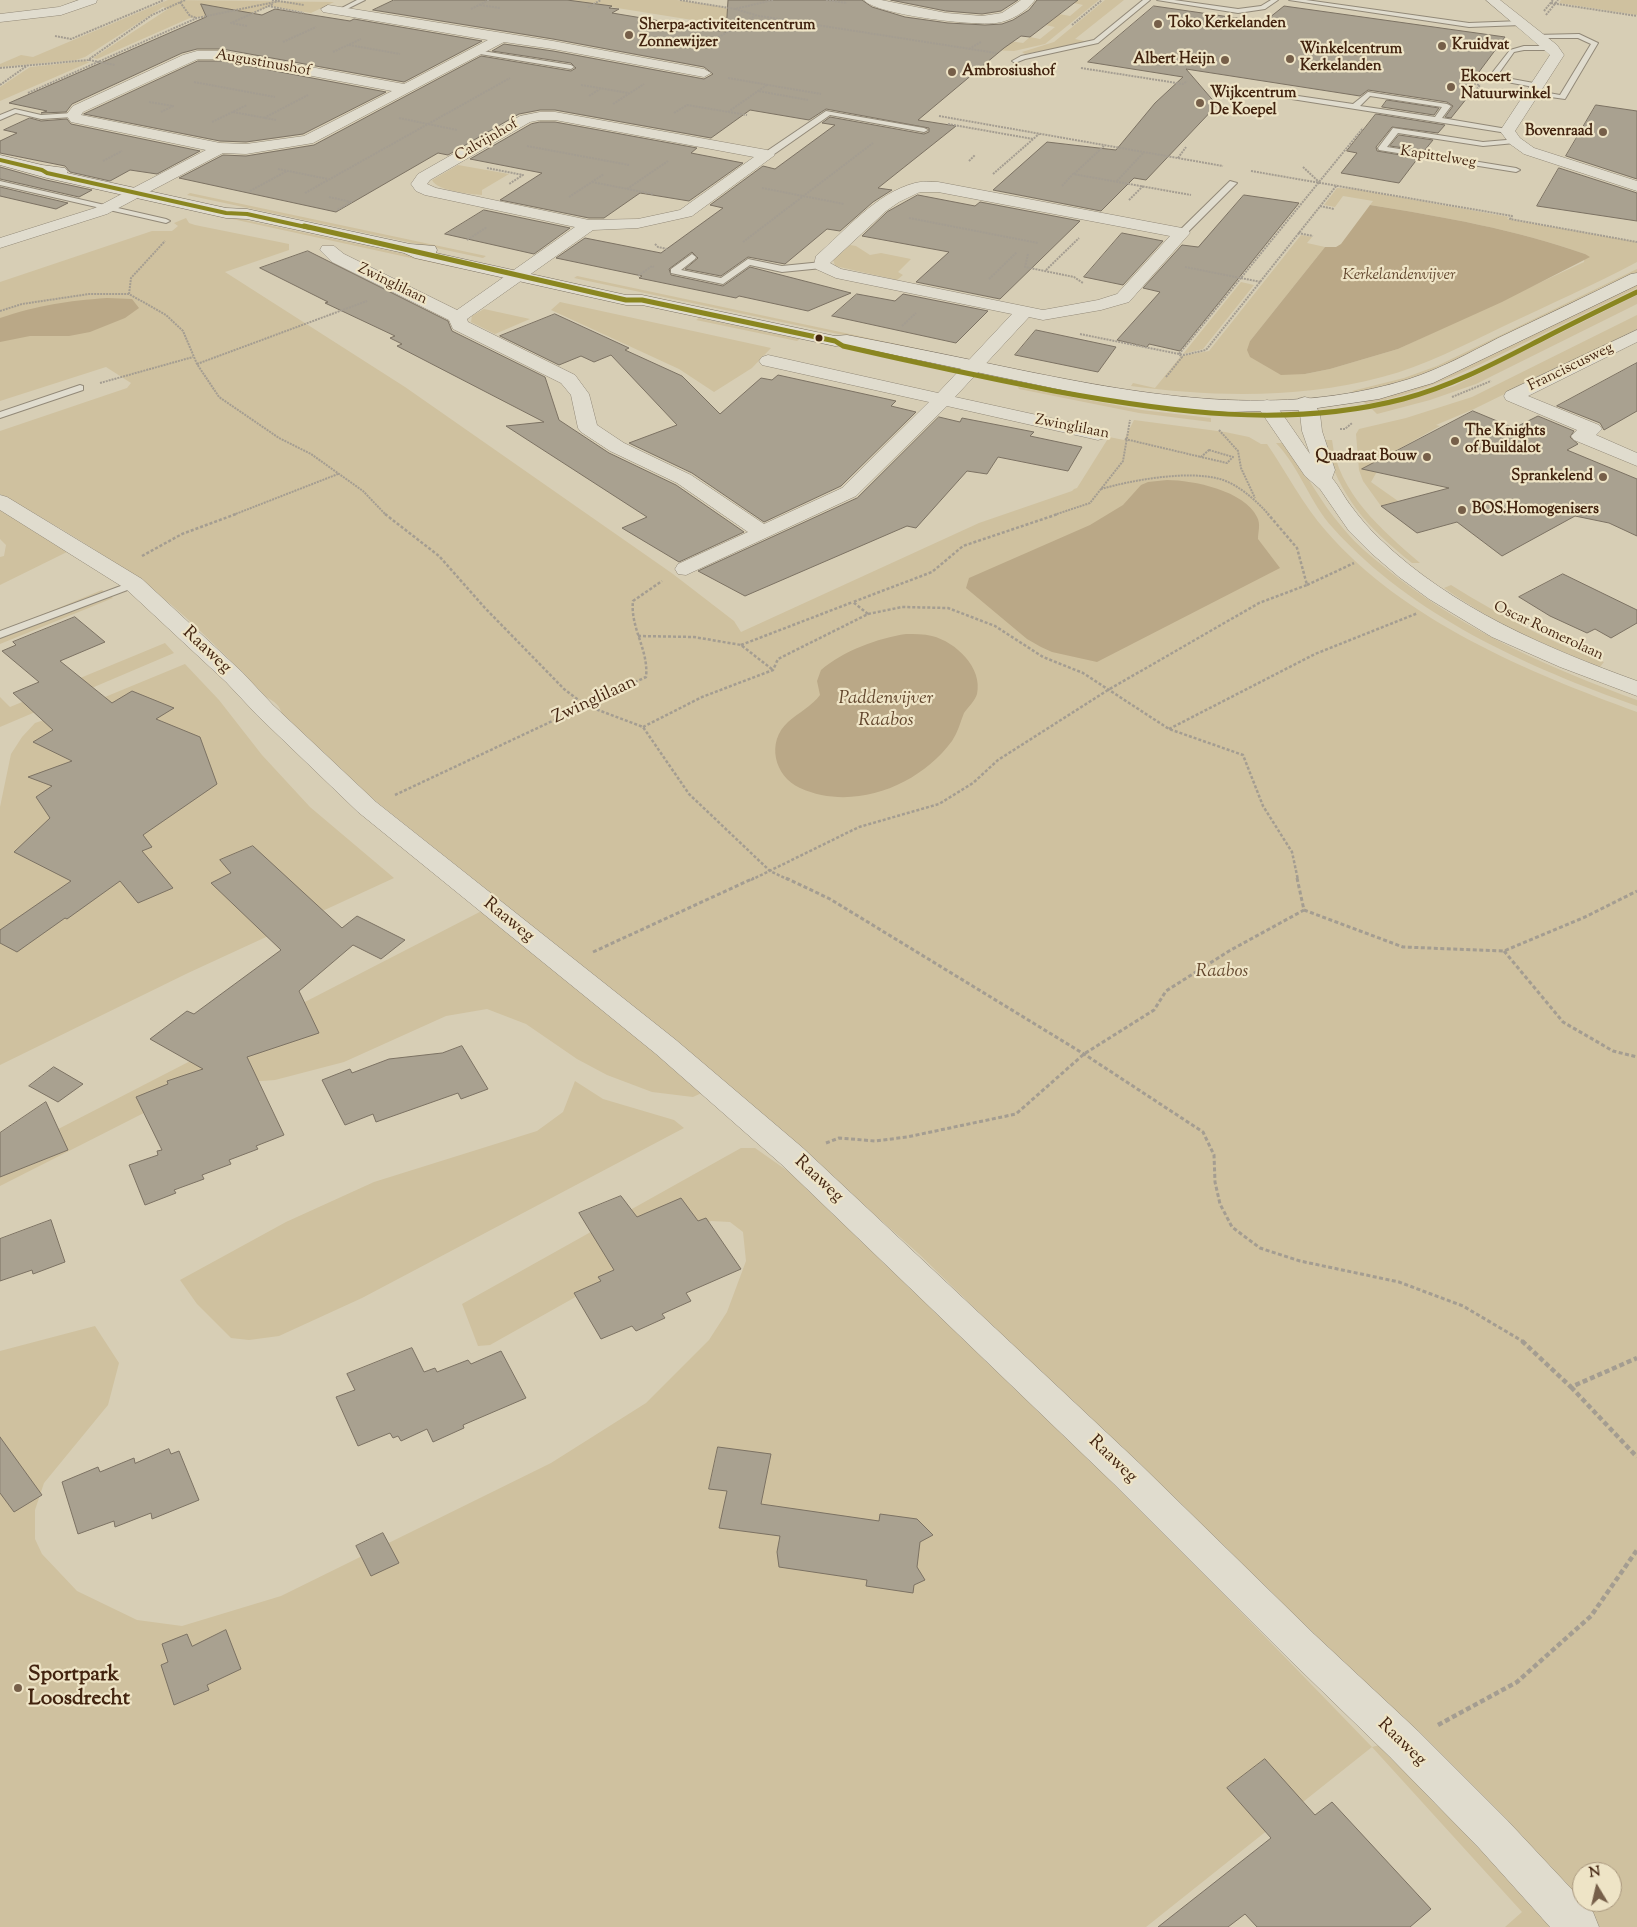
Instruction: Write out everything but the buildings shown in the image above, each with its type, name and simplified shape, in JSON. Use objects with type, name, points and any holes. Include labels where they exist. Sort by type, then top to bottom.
[{"type":"street","points":[[0,18],[61,11],[91,0]]},
{"type":"street","points":[[870,0],[881,6],[974,20],[994,20],[1006,16],[1029,0]]},
{"type":"street","points":[[1492,0],[1552,48],[1557,55],[1534,89],[1511,136],[1530,151],[1636,183]]},
{"type":"street","points":[[337,12],[552,45],[704,73]]},
{"type":"street","points":[[73,115],[76,119],[234,150],[308,140],[502,38]]},
{"type":"street","name":"Augustinushof","points":[[73,115],[78,109],[197,55],[222,55],[406,89]]},
{"type":"street","name":"Calvijnhof","points":[[555,116],[766,154],[686,213],[610,226],[589,225],[431,192],[422,188],[419,184],[424,178],[452,161],[525,119],[533,117],[555,116]]},
{"type":"street","points":[[0,244],[108,207],[220,148]]},
{"type":"street","points":[[0,160],[42,170],[47,173],[140,190],[226,213],[247,214],[410,249],[415,254],[521,273],[626,300],[642,300],[835,341],[843,346],[969,370],[1147,408],[1218,415],[1369,407],[1448,385],[1637,292]]},
{"type":"street","points":[[918,187],[938,187],[1182,233],[1123,298],[1111,303],[1043,315],[836,273],[822,265],[822,260],[878,211],[902,193],[918,187]]},
{"type":"street","points":[[458,317],[589,225]]},
{"type":"street","name":"Zwinglilaan","points":[[328,250],[338,258],[458,317],[459,325],[568,379],[580,394],[588,428],[617,447],[684,479],[762,532]]},
{"type":"street","points":[[1308,409],[1388,391],[1434,376],[1637,278]]},
{"type":"street","points":[[686,569],[849,492],[942,400],[1024,312]]},
{"type":"street","name":"Franciscusweg","points":[[1637,335],[1513,396],[1592,429],[1581,436],[1637,460]]},
{"type":"street","name":"Zwinglilaan","points":[[768,361],[1098,434]]},
{"type":"street","name":"Oscar Romerolaan","points":[[1308,409],[1312,431],[1325,470],[1322,477]]},
{"type":"street","name":"Oscar Romerolaan","points":[[1271,411],[1312,472],[1322,477],[1346,514],[1384,553],[1422,584],[1506,635],[1573,665],[1637,689]]},
{"type":"street","name":"Raaweg","points":[[0,501],[126,579],[234,677],[265,710],[367,807],[666,1047],[792,1156],[1126,1473],[1301,1646],[1404,1744],[1493,1834],[1578,1927]]},
{"type":"lane","points":[[337,12],[362,0]]},
{"type":"lane","points":[[1015,61],[1096,42],[1147,0]]},
{"type":"lane","points":[[1160,0],[1238,11],[1264,8],[1275,0]]},
{"type":"lane","points":[[1292,0],[1469,25],[1521,24]]},
{"type":"lane","points":[[1537,36],[1578,36],[1595,44],[1562,97],[1500,78],[1495,73],[1512,51],[1524,48],[1552,48]]},
{"type":"lane","points":[[476,52],[571,67]]},
{"type":"lane","points":[[1260,92],[1437,120],[1511,136]]},
{"type":"lane","points":[[1354,107],[1368,94],[1447,106],[1437,120]]},
{"type":"lane","points":[[0,118],[15,111],[41,116],[73,115]]},
{"type":"lane","name":"Calvijnhof","points":[[766,154],[830,113],[924,130]]},
{"type":"lane","name":"Kapittelweg","points":[[1511,136],[1476,153],[1382,148],[1396,130],[1476,153],[1516,170]]},
{"type":"lane","points":[[0,183],[166,220]]},
{"type":"lane","points":[[1182,233],[1233,183]]},
{"type":"lane","points":[[674,271],[692,257]]},
{"type":"lane","points":[[674,271],[723,281],[748,262],[782,269],[822,265]]},
{"type":"lane","points":[[0,415],[80,388]]},
{"type":"lane","points":[[0,635],[126,579]]},
{"type":"path","points":[[72,39],[164,0]]},
{"type":"path","points":[[0,68],[88,60],[152,15],[184,0]]},
{"type":"path","points":[[272,0],[337,12]]},
{"type":"path","points":[[588,7],[601,0]]},
{"type":"path","points":[[680,0],[735,8],[755,16],[970,50]]},
{"type":"path","points":[[735,8],[773,0]]},
{"type":"path","points":[[247,26],[231,23],[280,1]]},
{"type":"path","points":[[27,94],[197,18],[280,1]]},
{"type":"path","points":[[180,2],[190,16],[197,18]]},
{"type":"path","points":[[1551,3],[1637,16]]},
{"type":"path","points":[[480,5],[500,8]]},
{"type":"path","points":[[268,6],[337,12]]},
{"type":"path","points":[[246,60],[337,12]]},
{"type":"path","points":[[584,122],[755,16]]},
{"type":"path","points":[[54,38],[58,37]]},
{"type":"path","points":[[348,45],[400,54]]},
{"type":"path","points":[[305,193],[538,62]]},
{"type":"path","points":[[0,85],[28,65]]},
{"type":"path","points":[[154,74],[275,97]]},
{"type":"path","points":[[264,118],[343,78]]},
{"type":"path","points":[[728,112],[768,85]]},
{"type":"path","points":[[1473,94],[1480,85]]},
{"type":"path","points":[[589,96],[600,89]]},
{"type":"path","points":[[758,91],[814,101]]},
{"type":"path","points":[[687,105],[747,115]]},
{"type":"path","points":[[364,111],[630,165]]},
{"type":"path","points":[[1179,354],[1377,111]]},
{"type":"path","points":[[233,112],[280,121]]},
{"type":"path","points":[[948,124],[1034,139]]},
{"type":"path","points":[[700,276],[897,125]]},
{"type":"path","points":[[991,131],[996,126]]},
{"type":"path","points":[[971,193],[1040,134],[1229,167]]},
{"type":"path","points":[[99,162],[156,135]]},
{"type":"path","points":[[627,189],[696,142]]},
{"type":"path","points":[[1040,207],[1105,145]]},
{"type":"path","points":[[1178,158],[1186,146]]},
{"type":"path","points":[[264,147],[273,168],[328,180]]},
{"type":"path","points":[[1116,181],[1144,152]]},
{"type":"path","points":[[969,161],[975,155]]},
{"type":"path","points":[[452,161],[523,176],[480,202]]},
{"type":"path","points":[[1303,167],[1319,182]]},
{"type":"path","points":[[1247,170],[1512,216],[1510,219],[1637,242]]},
{"type":"path","points":[[244,194],[287,171]]},
{"type":"path","points":[[542,215],[604,174]]},
{"type":"path","points":[[1074,174],[1216,199]]},
{"type":"path","points":[[304,177],[308,175]]},
{"type":"path","points":[[730,181],[1038,243]]},
{"type":"path","points":[[591,182],[653,194]]},
{"type":"path","points":[[1074,333],[1184,355],[1206,350],[1337,185]]},
{"type":"path","points":[[329,197],[351,202],[333,212],[341,214]]},
{"type":"path","points":[[1320,206],[1334,209]]},
{"type":"path","points":[[468,240],[515,209]]},
{"type":"path","points":[[1046,271],[1099,218]]},
{"type":"path","points":[[638,222],[658,247],[696,255],[692,257]]},
{"type":"path","points":[[1298,233],[1313,236]]},
{"type":"path","points":[[129,294],[131,278],[169,237]]},
{"type":"path","points":[[966,300],[1017,252]]},
{"type":"path","points":[[1028,254],[1024,267],[1074,277],[1111,303]]},
{"type":"path","points":[[1156,262],[1260,282]]},
{"type":"path","points":[[638,276],[652,266],[674,271]]},
{"type":"path","points":[[197,364],[401,289]]},
{"type":"path","points":[[0,311],[22,304],[89,294],[129,294],[166,315],[183,331],[197,364],[219,397],[279,438],[311,454],[363,491],[388,517],[439,556],[485,608],[564,689],[585,705],[643,727],[689,794],[770,871],[830,899],[1084,1054],[1203,1132],[1214,1155],[1214,1182],[1220,1204],[1232,1227],[1260,1248],[1300,1261],[1399,1282],[1462,1306],[1523,1341],[1571,1386],[1637,1457]]},
{"type":"path","points":[[896,332],[937,294]]},
{"type":"path","points":[[1163,380],[1182,357],[1179,354]]},
{"type":"path","points":[[80,388],[194,357]]},
{"type":"path","points":[[638,636],[694,637],[741,644],[932,572],[963,546],[1090,503],[1123,461],[1130,414]]},
{"type":"path","points":[[1343,436],[1345,428]]},
{"type":"path","points":[[1219,430],[1238,451],[1241,468],[1256,499],[1297,548],[1307,585]]},
{"type":"path","name":"Zwinglilaan","points":[[1098,434],[1227,463],[1232,457],[1209,450],[1202,457]]},
{"type":"path","points":[[126,579],[147,552],[175,535],[255,508],[302,487],[338,474]]},
{"type":"path","points":[[1101,489],[1132,480],[1192,476],[1221,479],[1256,499]]},
{"type":"path","points":[[563,965],[770,871],[859,827],[939,804],[972,782],[998,760],[1108,690],[1259,603],[1307,585],[1360,560]]},
{"type":"path","name":"Zwinglilaan","points":[[367,807],[646,677],[644,654],[631,609],[633,601],[656,584],[686,569]]},
{"type":"path","points":[[853,602],[868,614]]},
{"type":"path","points":[[643,727],[702,697],[773,670],[778,659],[868,614],[902,607],[948,608],[995,626],[1043,657],[1083,673],[1169,729],[1243,755],[1263,806],[1292,852],[1304,910]]},
{"type":"path","points":[[1169,729],[1314,654],[1426,610]]},
{"type":"path","points":[[741,644],[773,670]]},
{"type":"path","points":[[792,1156],[840,1138],[875,1141],[907,1137],[1016,1114],[1084,1054],[1154,1010],[1166,991],[1229,951],[1304,910],[1403,948],[1504,951],[1585,917],[1637,891]]},
{"type":"path","points":[[1504,951],[1563,1022],[1613,1051],[1637,1057]]},
{"type":"path","points":[[1571,1386],[1637,1358]]},
{"type":"path","points":[[1404,1744],[1517,1682],[1591,1616],[1637,1550]]},
{"type":"green space","points":[[168,0],[334,2],[311,13],[269,6],[234,23],[197,17],[190,18],[97,59],[93,58],[168,9],[163,7],[85,57],[76,60],[0,67],[0,64],[21,55],[33,57]]},
{"type":"green space","points":[[567,0],[677,0],[722,7],[746,14],[730,26]]},
{"type":"green space","points":[[1077,0],[1099,0],[1045,44],[1014,51],[991,50],[989,38],[1023,43],[1030,37],[1040,39],[1055,27],[1045,25],[1059,14],[1070,16],[1083,5],[1074,3]]},
{"type":"green space","points":[[1105,0],[1124,0],[1075,39],[1089,42],[1025,54],[1022,52],[1054,42]]},
{"type":"green space","points":[[1561,0],[1637,0],[1637,15],[1559,3]]},
{"type":"green space","points":[[90,62],[0,101],[0,87],[30,67]]},
{"type":"green space","points":[[458,165],[509,174],[482,190],[482,195],[462,193],[440,187],[432,180]]},
{"type":"green space","points":[[1337,188],[1354,189],[1637,242],[1637,262],[1444,354],[1414,367],[1382,377],[1320,389],[1257,394],[1193,392],[1131,386],[1133,383],[1155,388],[1181,356],[1209,351],[1301,235],[1312,237],[1307,243],[1325,247],[1250,341],[1305,374],[1330,369],[1398,349],[1584,262],[1585,254],[1532,237],[1452,219],[1370,205],[1373,201],[1343,196],[1335,207],[1324,205]]},
{"type":"green space","points":[[190,193],[486,256],[483,258],[187,195]]},
{"type":"green space","points":[[168,205],[461,266],[457,268]]},
{"type":"green space","name":"Raabos","points":[[186,218],[189,223],[195,225],[289,244],[289,250],[225,272],[405,387],[673,574],[734,621],[741,632],[979,523],[1072,491],[1077,488],[1109,437],[1124,440],[1134,420],[1225,432],[1249,437],[1261,444],[1267,444],[1302,500],[1326,531],[1357,563],[1392,592],[1430,617],[1511,661],[1553,680],[1637,712],[1637,1927],[1505,1927],[1522,1912],[1372,1747],[1414,1736],[919,1254],[725,1082],[693,1097],[652,1092],[607,1075],[577,1059],[526,1024],[487,1009],[446,1016],[344,1062],[275,1080],[197,1086],[0,1186],[0,1159],[501,901],[358,787],[282,715],[277,704],[266,697],[200,631],[158,594],[81,541],[0,494],[0,431],[127,388],[131,383],[106,367],[0,401],[0,282],[152,231],[172,231],[178,226],[174,223]]},
{"type":"green space","points":[[850,245],[856,246],[870,255],[881,253],[911,259],[898,272],[903,275],[897,280],[835,266],[833,259]]},
{"type":"green space","points":[[1637,269],[1637,273],[1445,367],[1404,382],[1355,393],[1352,391],[1404,378],[1437,366]]},
{"type":"green space","points":[[577,276],[925,350],[923,352],[574,278]]},
{"type":"green space","points":[[1241,282],[1254,285],[1203,349],[1183,354]]},
{"type":"green space","points":[[1637,282],[1637,288],[1461,373],[1424,388],[1386,400],[1366,404],[1362,400],[1372,398]]},
{"type":"green space","points":[[1637,295],[1637,304],[1476,384],[1430,400],[1377,414],[1372,409],[1454,386]]},
{"type":"green space","points":[[560,302],[771,348],[752,368],[714,392],[679,369],[551,310]]},
{"type":"green space","points":[[484,309],[530,319],[495,334],[471,322],[472,316]]},
{"type":"green space","points":[[1637,315],[1637,329],[1474,409],[1436,425],[1440,426],[1386,456],[1371,482],[1398,501],[1381,506],[1363,481],[1359,470],[1356,434],[1359,429],[1406,418],[1472,397]]},
{"type":"green space","points":[[699,318],[800,339],[797,341],[696,320]]},
{"type":"green space","points":[[1018,387],[1142,410],[1211,418],[1211,422],[1139,413],[1019,389]]},
{"type":"green space","points":[[1323,440],[1332,440],[1336,459],[1352,494],[1377,524],[1420,563],[1412,563],[1396,550],[1357,510],[1338,479]]},
{"type":"green space","points":[[1276,443],[1284,443],[1326,507],[1348,534],[1368,554],[1425,598],[1483,633],[1513,648],[1574,676],[1637,700],[1637,706],[1513,656],[1435,613],[1398,587],[1364,559],[1333,528],[1318,508],[1292,463]]},
{"type":"green space","points":[[0,510],[69,551],[0,585],[0,557],[4,556],[6,545],[0,539]]},
{"type":"green space","points":[[1451,585],[1526,628],[1604,662],[1600,667],[1560,651],[1500,622],[1444,588]]},
{"type":"green space","points":[[102,590],[113,598],[0,644],[0,632]]},
{"type":"green space","points":[[165,643],[174,653],[0,727],[0,697],[10,707]]},
{"type":"green space","points":[[185,664],[219,700],[262,755],[310,807],[394,878],[188,973],[0,1065],[0,807],[11,754],[22,737],[35,723],[71,711]]},
{"type":"green space","points":[[575,1081],[603,1099],[674,1120],[684,1128],[362,1298],[279,1336],[249,1340],[231,1338],[197,1304],[180,1280],[286,1222],[374,1182],[537,1131],[563,1112]]},
{"type":"green space","points":[[741,1148],[755,1148],[792,1174],[863,1235],[1180,1549],[1372,1747],[1146,1927],[0,1927],[0,1351],[95,1326],[119,1363],[108,1405],[44,1483],[35,1510],[35,1539],[42,1554],[77,1591],[137,1620],[182,1626],[281,1596],[551,1463],[646,1403],[709,1340],[727,1312],[746,1261],[743,1232],[730,1222],[711,1221],[490,1345],[478,1346],[462,1304]]},
{"type":"water","name":"Kerkelandenvijver","points":[[1370,205],[1452,219],[1532,237],[1590,257],[1502,302],[1398,349],[1330,369],[1305,374],[1281,375],[1250,357],[1247,350],[1250,341],[1325,247],[1336,247],[1341,244]]},
{"type":"water","points":[[107,298],[132,299],[139,308],[125,318],[90,332],[69,336],[30,336],[0,342],[0,318],[53,304]]},
{"type":"water","points":[[1167,480],[1204,485],[1242,500],[1257,517],[1259,525],[1258,539],[1280,568],[1097,662],[1052,652],[1041,647],[1027,639],[966,588],[969,578],[1090,525],[1123,505],[1141,485],[1148,482]]},
{"type":"water","name":"Paddenvijver Raabos","points":[[906,634],[932,636],[950,644],[966,658],[976,675],[978,684],[977,694],[964,713],[952,741],[922,771],[903,782],[863,796],[841,797],[820,795],[791,783],[779,767],[776,758],[777,739],[781,730],[788,722],[820,695],[817,681],[821,670],[861,646]]},
{"type":"transit line","points":[[0,160],[42,170],[47,173],[226,213],[247,214],[410,249],[415,253],[626,300],[642,300],[835,341],[843,346],[970,374],[1135,405],[1224,415],[1314,414],[1359,409],[1403,399],[1441,387],[1477,371],[1637,292]]},
{"type":"place","name":"Toko Kerkelanden","points":[[1158,24]]},
{"type":"place","name":"Sherpa-activiteitencentrum Zonnewijzer","points":[[629,35]]},
{"type":"place","name":"Kruidvat","points":[[1442,46]]},
{"type":"place","name":"Winkelcentrum Kerkelanden","points":[[1290,59]]},
{"type":"place","name":"Albert Heijn","points":[[1225,60]]},
{"type":"place","name":"Ambrosiushof","points":[[952,72]]},
{"type":"place","name":"Ekocert Natuurwinkel","points":[[1451,87]]},
{"type":"place","name":"Wijkcentrum De Koepel","points":[[1200,103]]},
{"type":"place","name":"Bovenraad","points":[[1603,132]]},
{"type":"place","name":"The Knights of Buildalot","points":[[1455,441]]},
{"type":"place","name":"Quadraat Bouw","points":[[1427,457]]},
{"type":"place","name":"Sprankelend","points":[[1603,477]]},
{"type":"place","name":"BOS.Homogenisers","points":[[1462,510]]},
{"type":"place","name":"Sportpark Loosdrecht","points":[[18,1688]]}]
